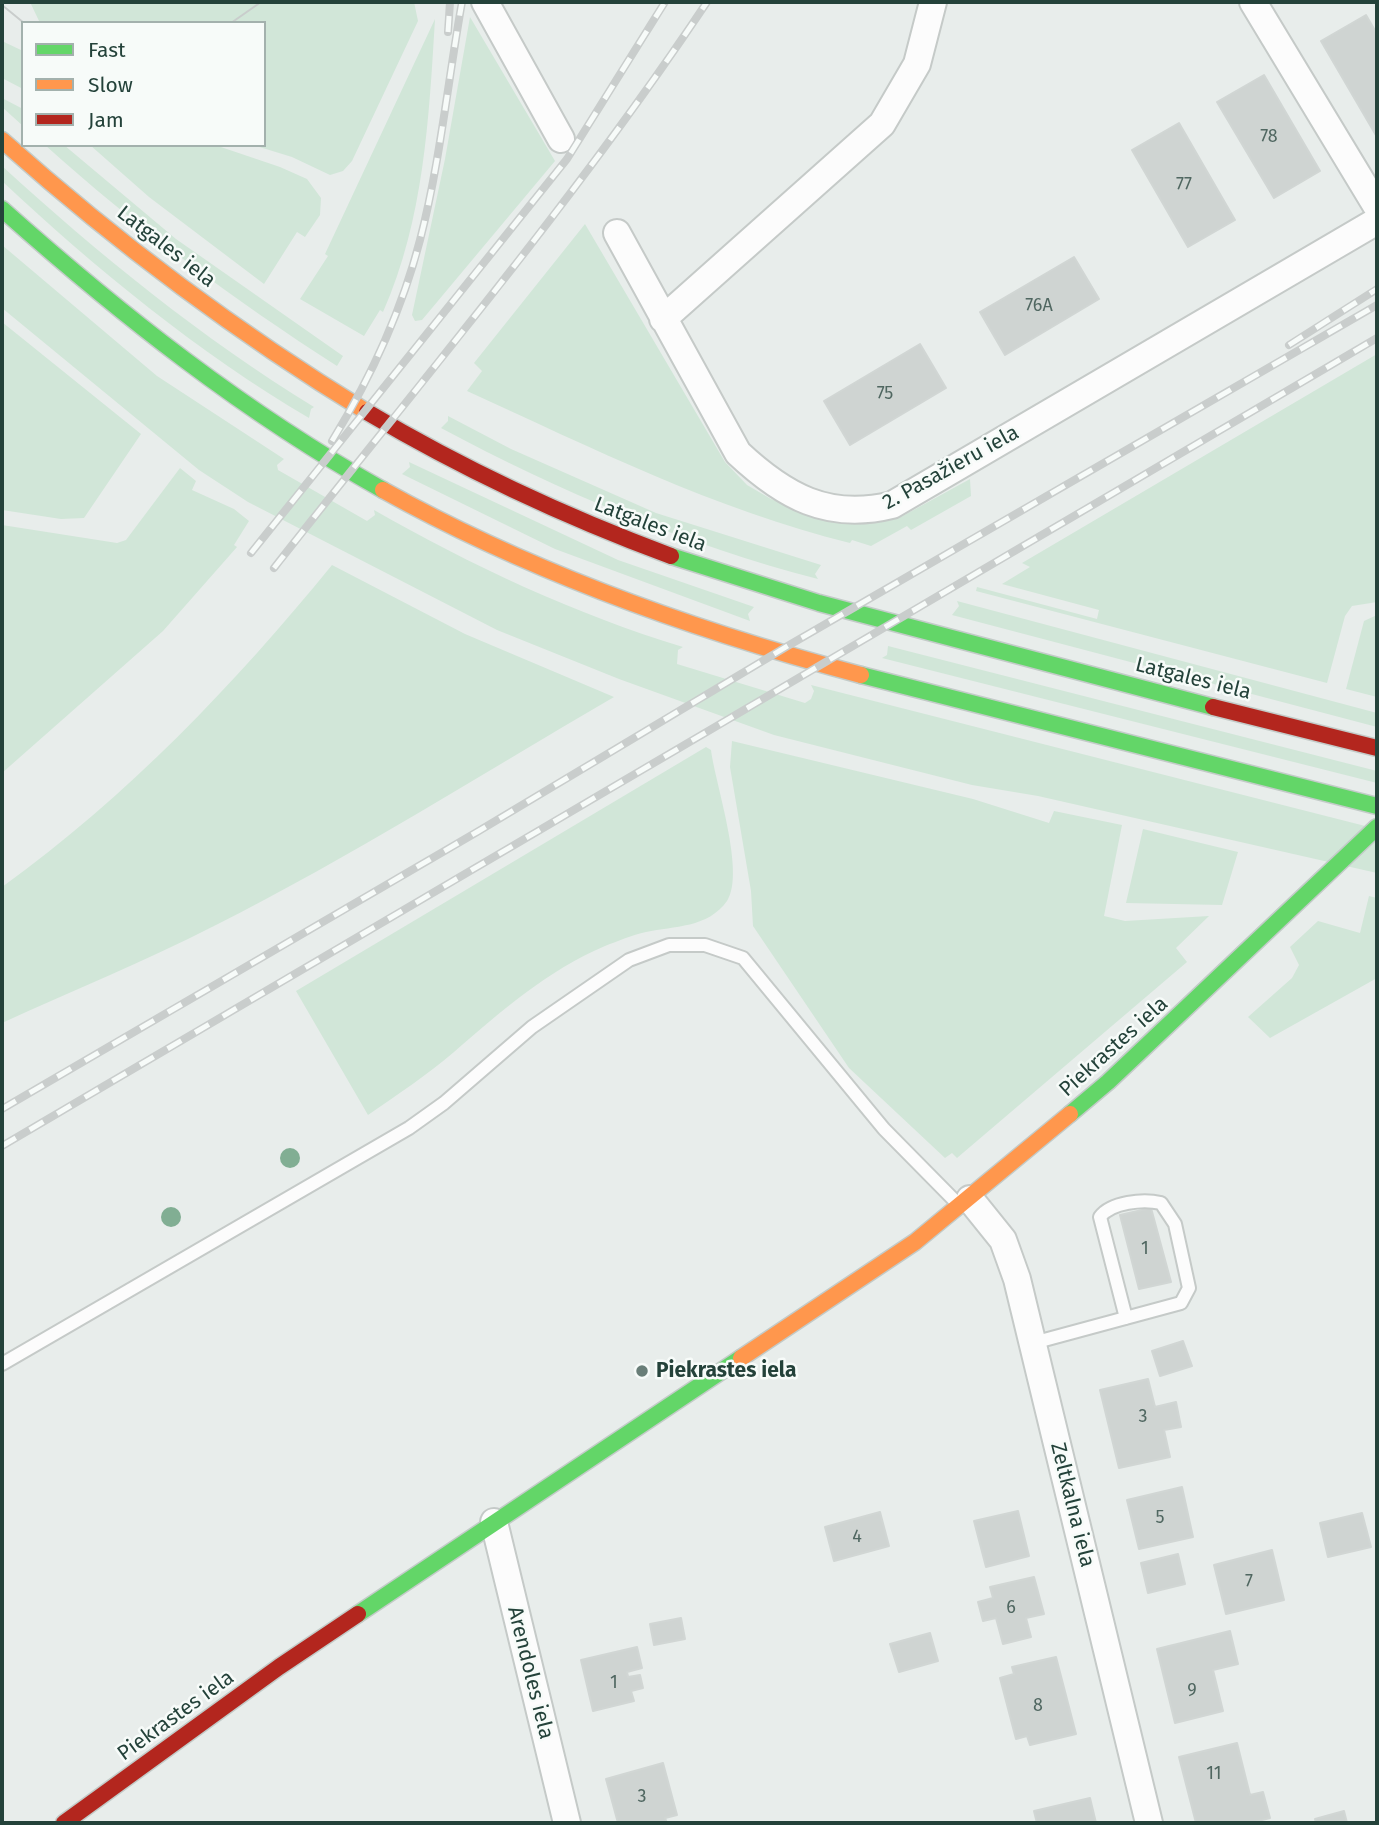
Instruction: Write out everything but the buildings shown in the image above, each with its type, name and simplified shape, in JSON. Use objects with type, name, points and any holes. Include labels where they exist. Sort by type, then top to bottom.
[{"type":"street","points":[[485,2],[561,139]]},
{"type":"street","points":[[663,319],[882,124],[917,64],[933,2]]},
{"type":"street","points":[[1253,2],[1377,207]]},
{"type":"street","name":"Latgales iela","points":[[2,140],[134,251],[291,367],[408,436],[573,517],[658,552],[789,595],[1377,748]]},
{"type":"street","points":[[2,209],[152,337],[271,422],[398,498],[529,561],[647,609],[794,657],[1377,806]]},
{"type":"street","name":"2. Pasažieru iela","points":[[617,233],[738,453],[766,479],[791,494],[839,512],[866,511],[892,505],[1377,221]]},
{"type":"street","name":"Piekrastes iela","points":[[64,1823],[279,1667],[915,1242],[1108,1082],[1377,827]]},
{"type":"street","name":"Zeltkalna iela","points":[[965,1202],[1003,1240],[1017,1279],[1149,1823]]},
{"type":"street","name":"Arendoles iela","points":[[494,1522],[566,1823]]},
{"type":"lane","points":[[2,1364],[409,1128],[443,1103],[532,1027],[629,960],[669,945],[705,945],[743,958],[884,1129],[965,1202]]},
{"type":"lane","points":[[1033,1343],[1126,1318],[1181,1303],[1189,1288],[1175,1224],[1161,1203],[1132,1203],[1105,1210],[1100,1217],[1126,1318]]},
{"type":"green space","points":[[30,2],[414,2],[418,21],[352,161],[343,171],[330,175],[292,157],[260,147],[266,147],[266,21],[39,21]]},
{"type":"green space","points":[[470,17],[555,161],[422,320],[415,321],[412,315],[445,159]]},
{"type":"green space","points":[[435,19],[427,131],[408,241],[383,312],[380,310],[364,336],[300,299],[328,256],[325,254]]},
{"type":"green space","points":[[2,41],[21,50],[21,88],[2,78]]},
{"type":"green space","points":[[2,98],[21,108],[21,124],[2,107]]},
{"type":"green space","points":[[47,147],[66,147],[176,239],[343,356],[337,366],[186,262]]},
{"type":"green space","points":[[92,147],[221,147],[307,179],[321,198],[320,215],[305,237],[297,232],[264,284],[149,197]]},
{"type":"green space","points":[[2,166],[152,294],[232,353],[314,407],[309,418],[227,366],[111,277],[2,181]]},
{"type":"green space","points":[[585,224],[725,462],[747,485],[771,499],[827,520],[857,523],[899,518],[970,479],[971,496],[911,530],[907,526],[871,546],[852,540],[850,543],[751,513],[655,476],[467,391],[482,371],[474,363]]},
{"type":"green space","points":[[2,245],[157,376],[284,459],[277,465],[278,470],[367,521],[375,515],[374,510],[525,587],[604,620],[683,647],[678,650],[677,664],[805,703],[811,699],[814,691],[811,685],[1377,829],[1377,873],[1038,796],[972,785],[774,735],[619,679],[497,630],[248,502],[199,470],[2,308]]},
{"type":"green space","points":[[2,322],[141,434],[84,518],[61,519],[2,510]]},
{"type":"green space","points":[[1377,354],[1377,602],[1352,606],[1345,616],[1327,683],[976,591],[977,587],[1097,619],[1099,610],[1002,584],[1030,567],[1022,563]]},
{"type":"green space","points":[[448,416],[511,449],[656,513],[821,565],[815,574],[818,579],[721,550],[578,495],[441,428],[448,421]]},
{"type":"green space","points":[[409,462],[618,560],[754,607],[748,614],[750,621],[555,549],[402,474],[410,467]]},
{"type":"green space","points":[[180,468],[196,481],[192,490],[234,509],[249,521],[234,545],[237,547],[163,631],[2,773],[2,525],[117,543],[126,540]]},
{"type":"green space","points":[[332,565],[465,634],[614,697],[366,844],[265,900],[162,951],[2,1023],[2,887],[93,815],[178,737],[257,653]]},
{"type":"green space","points":[[957,601],[1377,713],[1377,727],[952,615],[959,606]]},
{"type":"green space","points":[[1377,615],[1377,697],[1346,689],[1364,621]]},
{"type":"green space","points":[[888,646],[1377,771],[1377,783],[882,658],[887,655]]},
{"type":"green space","points":[[732,741],[973,799],[1049,823],[1054,811],[1122,825],[1104,916],[1125,921],[1209,916],[1176,948],[1187,962],[957,1158],[952,1153],[945,1158],[849,1068],[753,926],[751,891],[730,767]]},
{"type":"green space","points":[[706,747],[711,750],[728,827],[733,870],[732,888],[727,901],[719,910],[690,924],[625,938],[564,967],[525,993],[433,1069],[368,1115],[296,991]]},
{"type":"green space","points":[[1143,829],[1238,852],[1222,905],[1126,903]]},
{"type":"green space","points":[[1369,896],[1377,898],[1377,978],[1270,1038],[1248,1017],[1292,978],[1299,965],[1290,947],[1318,921],[1360,933]]},
{"type":"tram line","points":[[234,21],[261,2]]},
{"type":"tram line","points":[[2,5],[22,21]]},
{"type":"railway","points":[[448,32],[450,2]]},
{"type":"railway","points":[[332,441],[384,344],[413,266],[433,181],[462,2]]},
{"type":"railway","points":[[251,553],[567,159],[665,2]]},
{"type":"railway","points":[[274,568],[551,219],[707,2]]},
{"type":"railway","points":[[1289,345],[1377,289]]},
{"type":"railway","points":[[2,1109],[477,832],[791,644],[1377,305]]},
{"type":"railway","points":[[2,1146],[1377,338]]},
{"type":"traffic: fast","points":[[2,209],[92,287],[185,360],[282,428],[383,490]]},
{"type":"traffic: fast","points":[[671,556],[819,603],[1213,707]]},
{"type":"traffic: fast","points":[[861,675],[1377,806]]},
{"type":"traffic: fast","points":[[1070,1114],[1108,1082],[1377,827]]},
{"type":"traffic: fast","points":[[358,1614],[741,1358]]},
{"type":"traffic: slow","points":[[2,140],[45,178],[178,284],[318,382],[367,412]]},
{"type":"traffic: slow","points":[[383,490],[497,548],[616,597],[738,639],[861,675]]},
{"type":"traffic: slow","points":[[741,1358],[915,1242],[1070,1114]]},
{"type":"traffic: jam","points":[[367,412],[516,491],[671,556]]},
{"type":"traffic: jam","points":[[1213,707],[1377,748]]},
{"type":"traffic: jam","points":[[64,1823],[279,1667],[358,1614]]},
{"type":"place","name":"Piekrastes iela","points":[[642,1371]]}]
